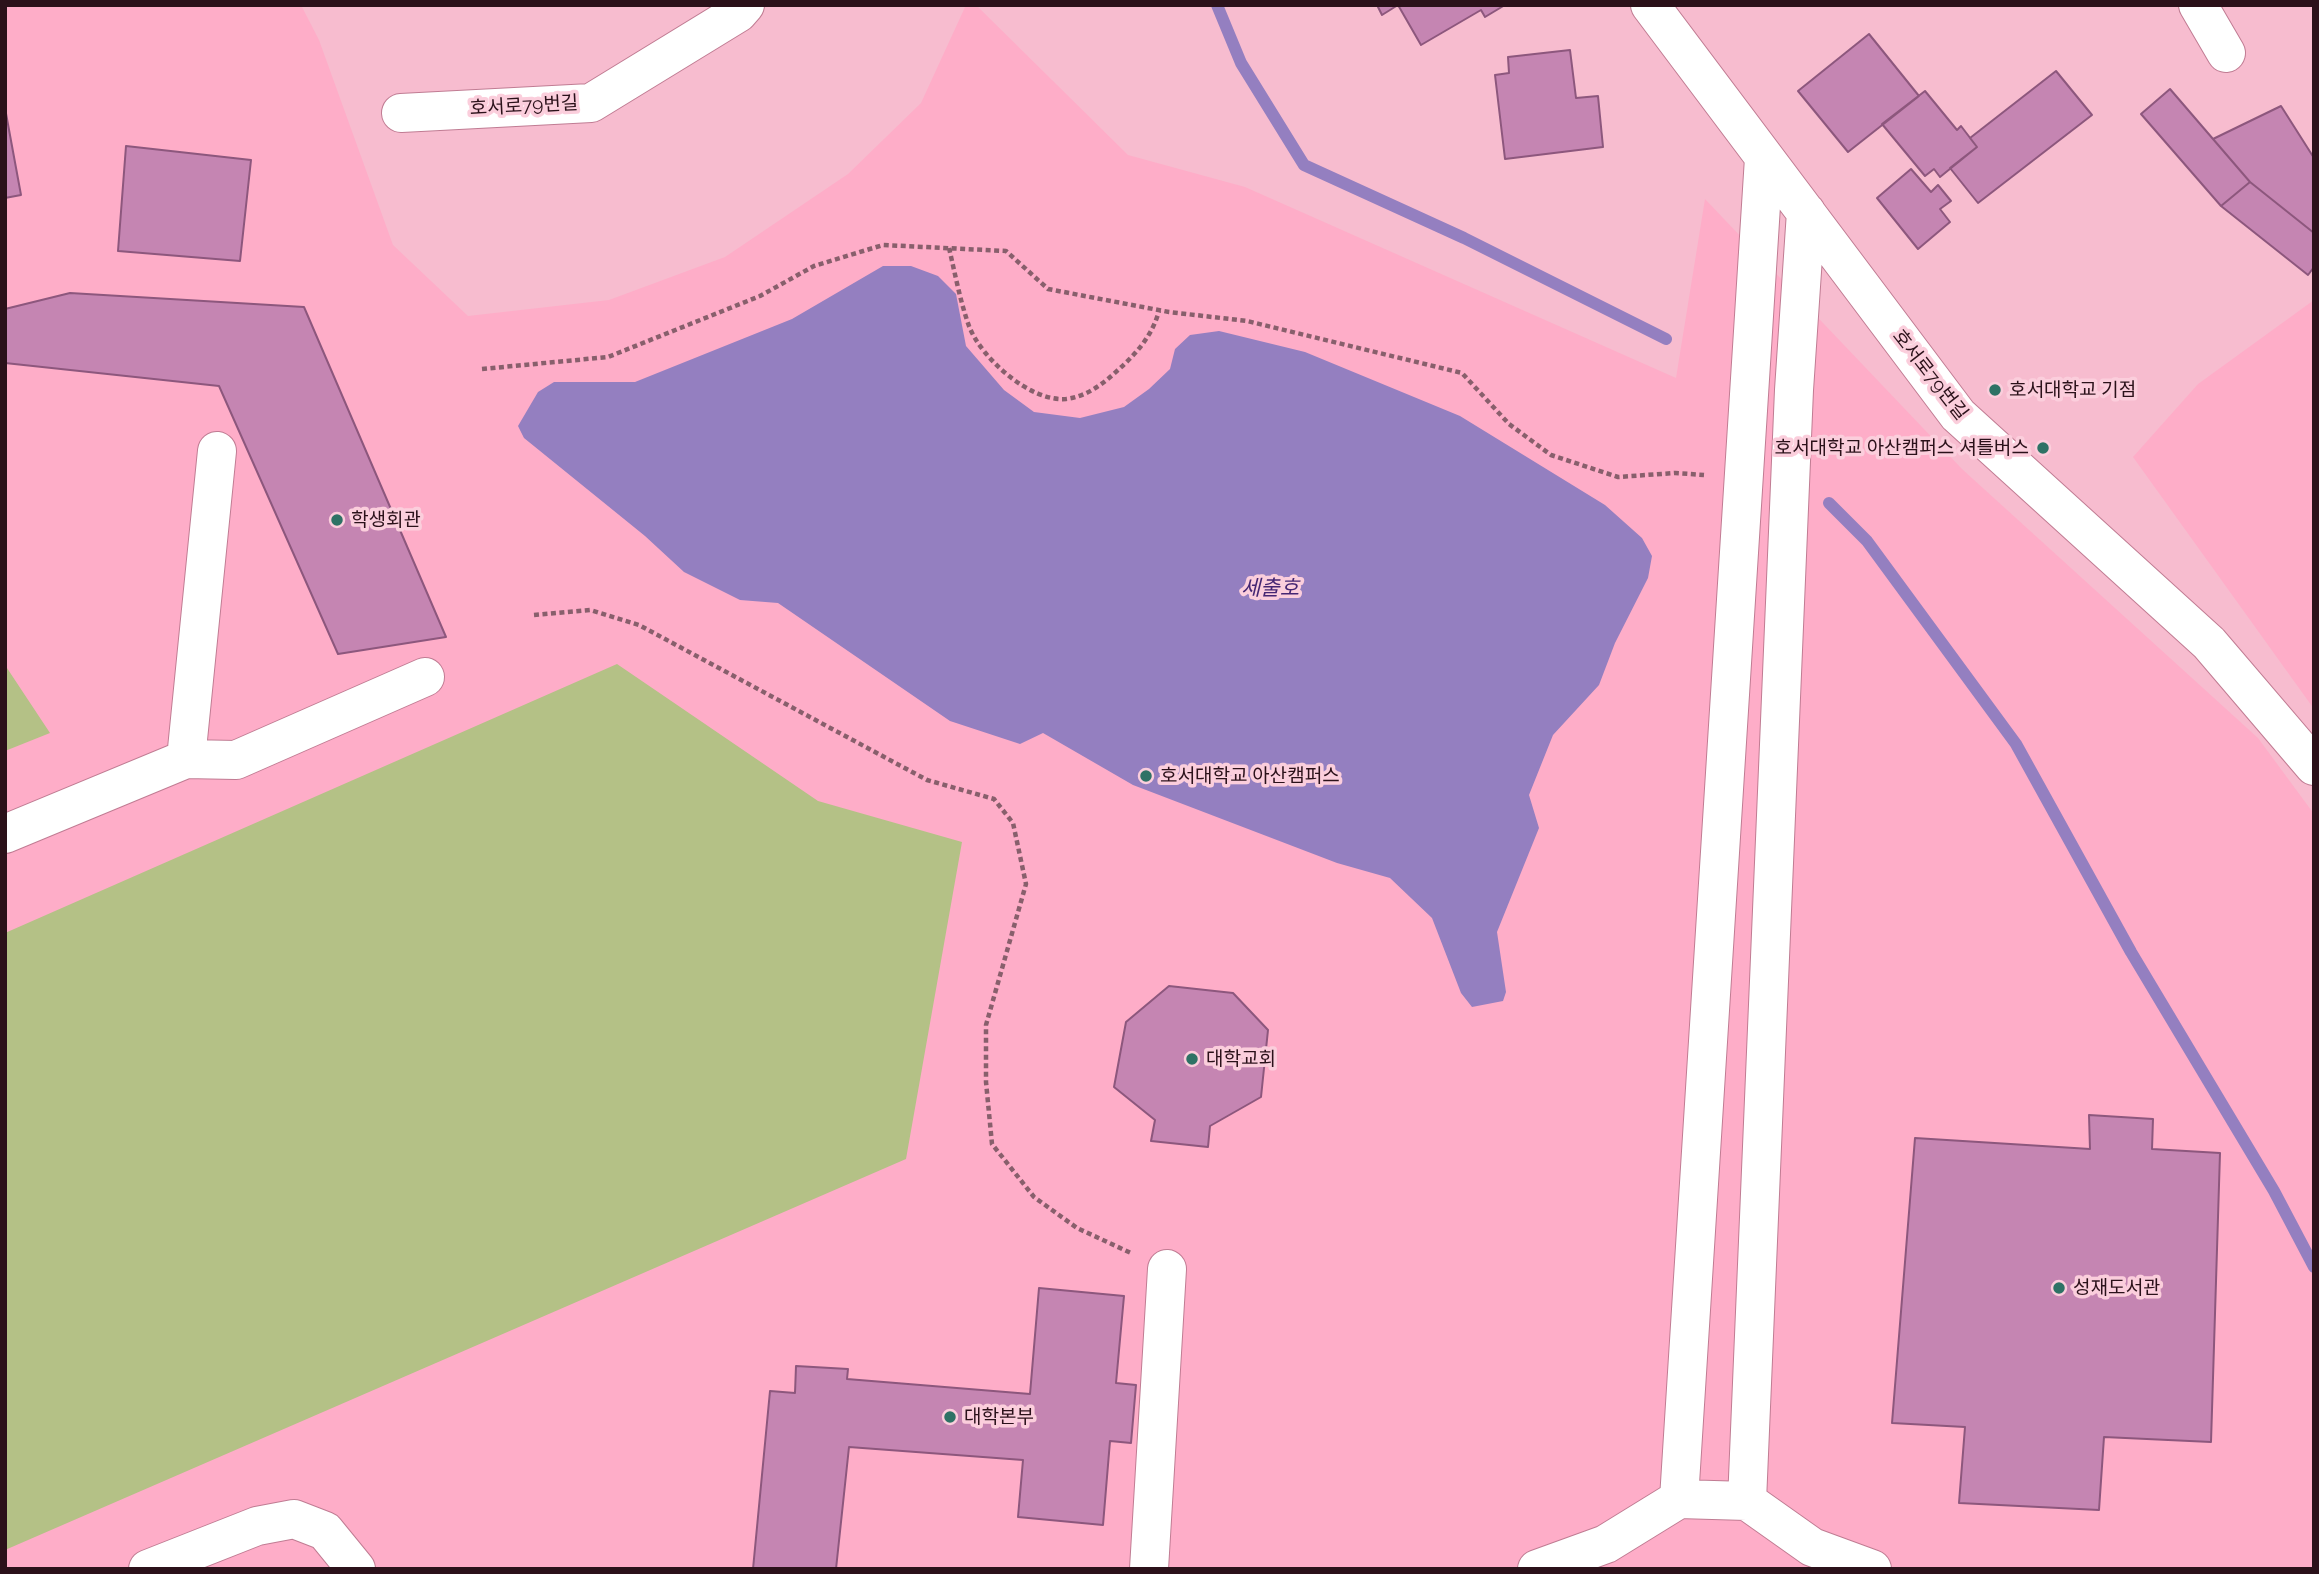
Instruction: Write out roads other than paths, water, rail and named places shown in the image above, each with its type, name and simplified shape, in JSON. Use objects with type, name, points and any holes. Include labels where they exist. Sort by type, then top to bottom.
[{"type":"street","name":"호서로79번길","points":[[401,113],[591,103],[738,13],[745,5]]},
{"type":"street","name":"호서로79번길","points":[[1650,5],[1958,415],[2209,643],[2314,766]]},
{"type":"street","points":[[2198,5],[2226,53]]},
{"type":"street","points":[[1679,1499],[1764,158]]},
{"type":"street","points":[[1747,1501],[1794,390],[1805,212]]},
{"type":"street","points":[[186,759],[217,450]]},
{"type":"street","points":[[5,834],[186,759],[236,760],[425,677]]},
{"type":"street","points":[[1149,1569],[1167,1269]]},
{"type":"street","points":[[1537,1569],[1606,1544],[1679,1499],[1747,1501],[1812,1547],[1872,1569]]},
{"type":"street","points":[[148,1569],[257,1527],[294,1519],[325,1531],[356,1569]]},
{"type":"water","name":"세출호","points":[[883,266],[911,266],[938,276],[956,294],[966,346],[1004,390],[1034,412],[1080,418],[1124,407],[1170,369],[1175,349],[1190,335],[1219,331],[1305,352],[1460,416],[1605,505],[1642,538],[1652,556],[1648,578],[1615,643],[1599,685],[1553,735],[1529,795],[1539,828],[1497,932],[1506,992],[1503,1001],[1472,1007],[1461,993],[1432,918],[1390,878],[1337,863],[1133,785],[1043,733],[1020,744],[950,721],[778,603],[740,600],[684,572],[645,536],[524,438],[518,426],[538,392],[554,382],[635,382],[792,319]]},
{"type":"waterway","points":[[1217,5],[1241,63],[1304,165],[1464,238],[1666,339]]},
{"type":"waterway","points":[[1829,503],[1867,541],[2016,744],[2131,952],[2274,1191],[2314,1267]]},
{"type":"place","name":"호서대학교 기점","points":[[1995,390]]},
{"type":"place","name":"호서대학교 아산캠퍼스 셔틀버스","points":[[2043,448]]},
{"type":"place","name":"학생회관","points":[[337,520]]},
{"type":"place","name":"호서대학교 아산캠퍼스","points":[[1146,776]]},
{"type":"place","name":"대학교회","points":[[1192,1059]]},
{"type":"place","name":"성재도서관","points":[[2059,1288]]},
{"type":"place","name":"대학본부","points":[[950,1417]]}]
